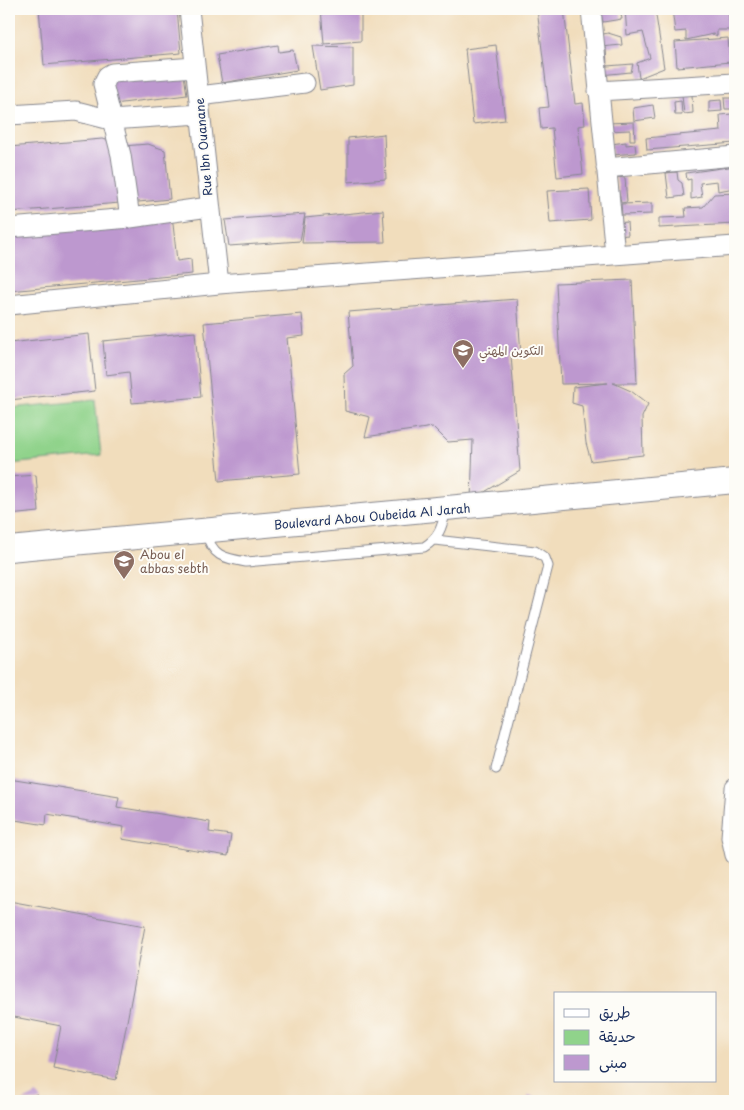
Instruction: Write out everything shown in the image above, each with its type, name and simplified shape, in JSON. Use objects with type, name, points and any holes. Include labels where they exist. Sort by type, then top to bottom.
[{"type":"street","name":"Rue Ibn Ouanane","points":[[189,9],[209,207],[219,284]]},
{"type":"street","points":[[591,9],[615,254]]},
{"type":"street","points":[[130,218],[121,155],[103,84],[106,76],[112,72],[196,67]]},
{"type":"street","points":[[9,109],[76,112],[111,120],[200,105],[306,83]]},
{"type":"street","points":[[598,91],[735,84]]},
{"type":"street","points":[[606,168],[735,156]]},
{"type":"street","points":[[9,228],[130,218],[209,207]]},
{"type":"street","points":[[9,305],[219,284],[735,246]]},
{"type":"street","name":"Boulevard Abou Oubeida Al Jarah","points":[[9,549],[735,481]]},
{"type":"street","points":[[735,788],[731,837],[735,855]]},
{"type":"lane","points":[[206,532],[210,547],[217,554],[229,559],[246,562],[424,547],[435,540],[441,530],[447,509]]},
{"type":"lane","points":[[435,540],[535,551],[545,558],[548,566],[496,769]]},
{"type":"green space","points":[[95,400],[101,455],[9,464],[9,408]]},
{"type":"building","points":[[39,9],[177,9],[181,53],[44,65]]},
{"type":"building","points":[[321,9],[361,9],[361,41],[324,44]]},
{"type":"building","points":[[537,9],[564,9],[575,104],[583,103],[585,125],[578,126],[583,174],[557,177],[552,128],[541,129],[539,108],[549,107]]},
{"type":"building","points":[[600,9],[620,9],[622,19],[603,22]]},
{"type":"building","points":[[625,9],[655,9],[664,68],[639,78],[637,63],[650,58],[643,32],[627,35]]},
{"type":"building","points":[[672,9],[728,9],[730,30],[717,30],[717,36],[713,34],[686,40],[686,31],[675,32]]},
{"type":"building","points":[[608,33],[621,37],[622,45],[600,47],[599,35]]},
{"type":"building","points":[[728,38],[730,62],[677,67],[675,42]]},
{"type":"building","points":[[278,45],[279,52],[293,50],[297,70],[222,83],[217,55]]},
{"type":"building","points":[[496,45],[505,120],[473,124],[465,49]]},
{"type":"building","points":[[313,46],[353,47],[353,85],[320,90]]},
{"type":"building","points":[[606,48],[607,66],[633,64],[631,72],[600,75],[598,51]]},
{"type":"building","points":[[183,68],[187,95],[114,104],[110,77]]},
{"type":"building","points":[[682,95],[692,95],[693,113],[684,114]]},
{"type":"building","points":[[724,98],[732,98],[733,109],[725,109]]},
{"type":"building","points":[[721,100],[722,111],[709,112],[709,101]]},
{"type":"building","points":[[681,101],[682,115],[675,115],[674,102]]},
{"type":"building","points":[[653,105],[655,118],[634,121],[633,108]]},
{"type":"building","points":[[732,114],[735,143],[647,150],[646,138],[721,131],[720,115]]},
{"type":"building","points":[[634,122],[635,140],[630,140],[630,130],[607,131],[607,123]]},
{"type":"building","points":[[384,134],[386,179],[348,182],[348,138]]},
{"type":"building","points":[[102,139],[115,142],[120,203],[9,212],[9,147]]},
{"type":"building","points":[[626,142],[626,145],[635,144],[636,153],[612,155],[611,144]]},
{"type":"building","points":[[148,144],[165,150],[170,199],[128,203],[123,146]]},
{"type":"building","points":[[735,166],[735,188],[718,191],[717,181],[700,183],[702,197],[691,199],[691,179],[687,180],[686,173]]},
{"type":"building","points":[[677,172],[678,180],[682,183],[684,196],[669,198],[666,173]]},
{"type":"building","points":[[616,177],[625,178],[627,202],[621,203]]},
{"type":"building","points":[[589,189],[591,220],[550,223],[547,191]]},
{"type":"building","points":[[735,193],[735,224],[659,228],[659,218],[686,217],[685,208],[703,207],[714,194]]},
{"type":"building","points":[[652,203],[652,214],[622,215],[621,204]]},
{"type":"building","points":[[383,210],[385,242],[302,243],[305,218]]},
{"type":"building","points":[[305,214],[300,241],[229,246],[225,220]]},
{"type":"building","points":[[172,215],[177,261],[191,259],[192,274],[9,291],[9,230]]},
{"type":"building","points":[[627,222],[628,235],[618,236],[617,223]]},
{"type":"building","points":[[632,280],[637,383],[613,383],[631,391],[648,404],[642,417],[643,455],[591,461],[586,443],[582,406],[572,403],[573,387],[608,383],[561,384],[556,283]]},
{"type":"building","points":[[517,299],[521,355],[511,355],[520,471],[471,500],[473,440],[448,442],[433,427],[365,437],[370,417],[345,411],[344,374],[353,366],[348,312]]},
{"type":"building","points":[[302,314],[304,336],[287,338],[300,474],[219,481],[204,323]]},
{"type":"building","points":[[195,332],[201,397],[132,403],[129,372],[106,375],[103,341]]},
{"type":"building","points":[[89,334],[95,391],[9,400],[9,343]]},
{"type":"building","points":[[36,475],[39,512],[9,515],[9,477]]},
{"type":"building","points":[[9,779],[119,797],[117,807],[210,822],[209,832],[231,835],[228,856],[122,839],[124,827],[47,814],[46,825],[9,819]]},
{"type":"building","points":[[9,901],[145,926],[116,1080],[53,1068],[61,1026],[9,1016]]},
{"type":"building","points":[[37,1094],[41,1101],[23,1101]]},
{"type":"building","points":[[529,1095],[544,1100],[544,1101],[527,1101]]},
{"type":"place","name":"التكوين المهني","points":[[463,369]]},
{"type":"place","name":"Abou el abbas sebth","points":[[124,580]]}]
